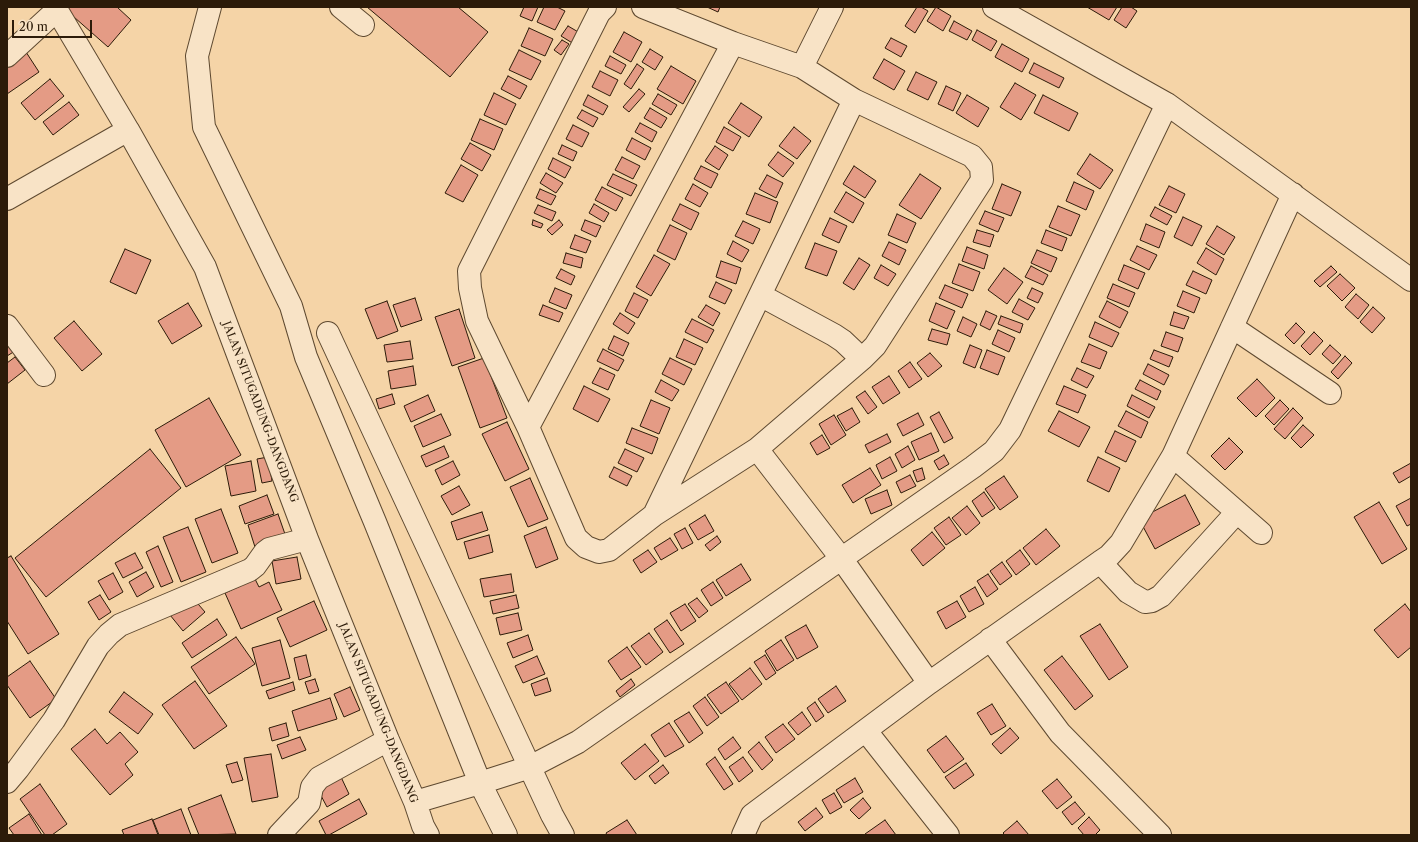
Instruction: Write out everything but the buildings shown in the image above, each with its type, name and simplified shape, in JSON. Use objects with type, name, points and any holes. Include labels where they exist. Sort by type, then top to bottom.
[{"type":"street","points":[[210,7],[197,56],[204,127],[291,306],[306,357],[375,522],[480,784],[506,835]]},
{"type":"street","points":[[341,7],[362,25]]},
{"type":"street","points":[[604,7],[599,13],[469,271],[470,288],[477,321],[528,427],[576,538],[586,547],[599,552],[609,550],[654,515],[757,449],[862,359],[875,346],[982,180],[981,167],[972,156],[854,100],[802,67],[733,43],[642,7]]},
{"type":"street","points":[[802,67],[832,7]]},
{"type":"street","points":[[994,7],[1167,104],[1411,280]]},
{"type":"street","points":[[7,56],[56,8]]},
{"type":"street","name":"JALAN SITUGADUNG-DANGDANG","points":[[56,8],[128,130],[205,267],[307,539],[428,835]]},
{"type":"street","points":[[528,427],[733,43]]},
{"type":"street","points":[[654,515],[854,100]]},
{"type":"street","points":[[415,802],[480,784],[530,767],[578,742],[841,558],[973,468],[994,451],[1010,430],[1167,104]]},
{"type":"street","points":[[7,199],[128,130]]},
{"type":"street","points":[[743,835],[752,815],[929,683],[1109,556],[1121,543],[1173,456],[1293,194]]},
{"type":"street","points":[[760,295],[834,335],[843,341],[862,359]]},
{"type":"street","points":[[7,326],[44,375]]},
{"type":"street","points":[[1232,327],[1330,393]]},
{"type":"street","points":[[328,333],[552,815],[563,835]]},
{"type":"street","points":[[757,449],[841,558],[929,683]]},
{"type":"street","points":[[1173,456],[1261,533]]},
{"type":"street","points":[[1100,562],[1128,592],[1146,602],[1152,601],[1161,596],[1237,512]]},
{"type":"street","points":[[7,782],[54,720],[98,646],[120,625],[250,570],[269,549],[307,539]]},
{"type":"street","points":[[990,639],[1060,733],[1160,835]]},
{"type":"street","points":[[866,731],[948,835]]},
{"type":"street","points":[[279,835],[309,803],[312,787],[319,778],[388,740]]}]
